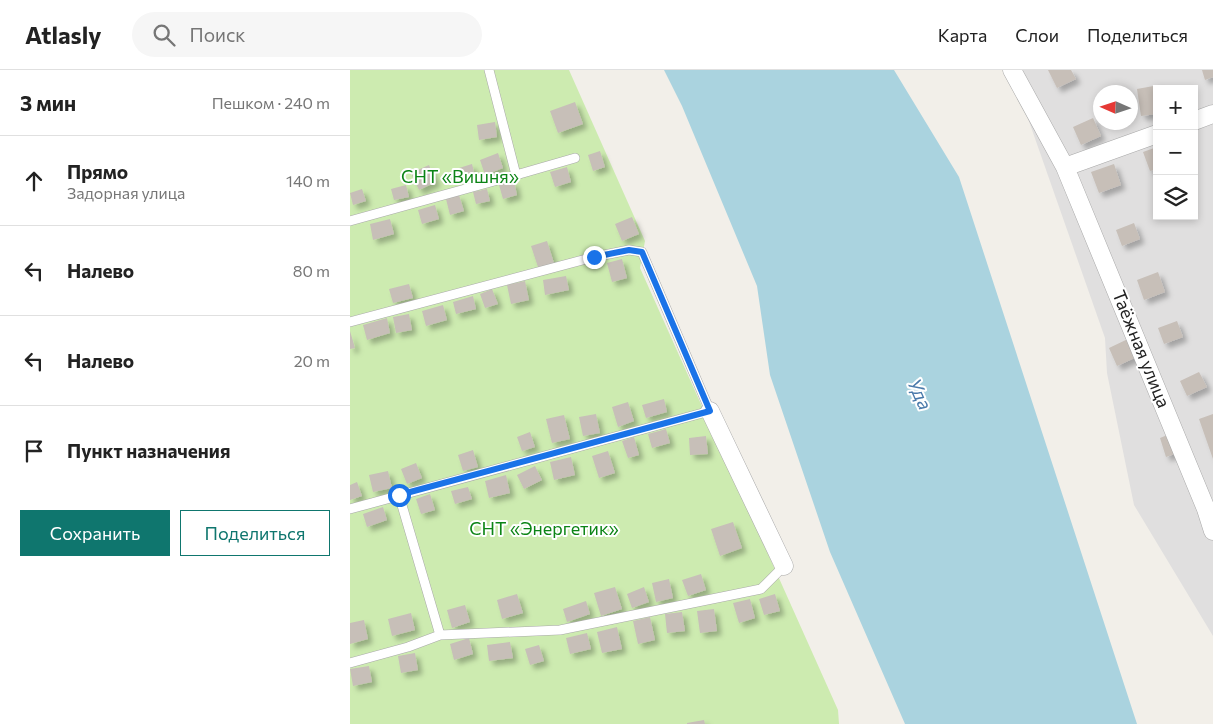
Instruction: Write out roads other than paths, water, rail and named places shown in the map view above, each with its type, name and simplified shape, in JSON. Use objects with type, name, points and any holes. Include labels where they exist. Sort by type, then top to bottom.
[{"type":"street","name":"Таёжная улица","points":[[1012,70],[1065,167],[1213,531]]},
{"type":"street","points":[[1198,120],[1213,114]]},
{"type":"street","points":[[1065,167],[1153,135]]},
{"type":"street","points":[[710,411],[784,566]]},
{"type":"lane","points":[[489,70],[516,175]]},
{"type":"lane","points":[[350,221],[575,158]]},
{"type":"lane","points":[[350,322],[594,257],[629,250],[642,252],[710,411],[350,509]]},
{"type":"lane","points":[[399,495],[440,635]]},
{"type":"lane","points":[[350,663],[408,647],[440,635],[560,630],[761,589],[784,566]]},
{"type":"water","name":"Уда","points":[[664,70],[894,70],[959,177],[1137,724],[905,724],[830,552],[770,375],[757,286],[682,106]]},
{"type":"park label","name":"СНТ «Вишня»","points":[[460,177]]},
{"type":"park label","name":"СНТ «Энергетик»","points":[[544,529]]}]
